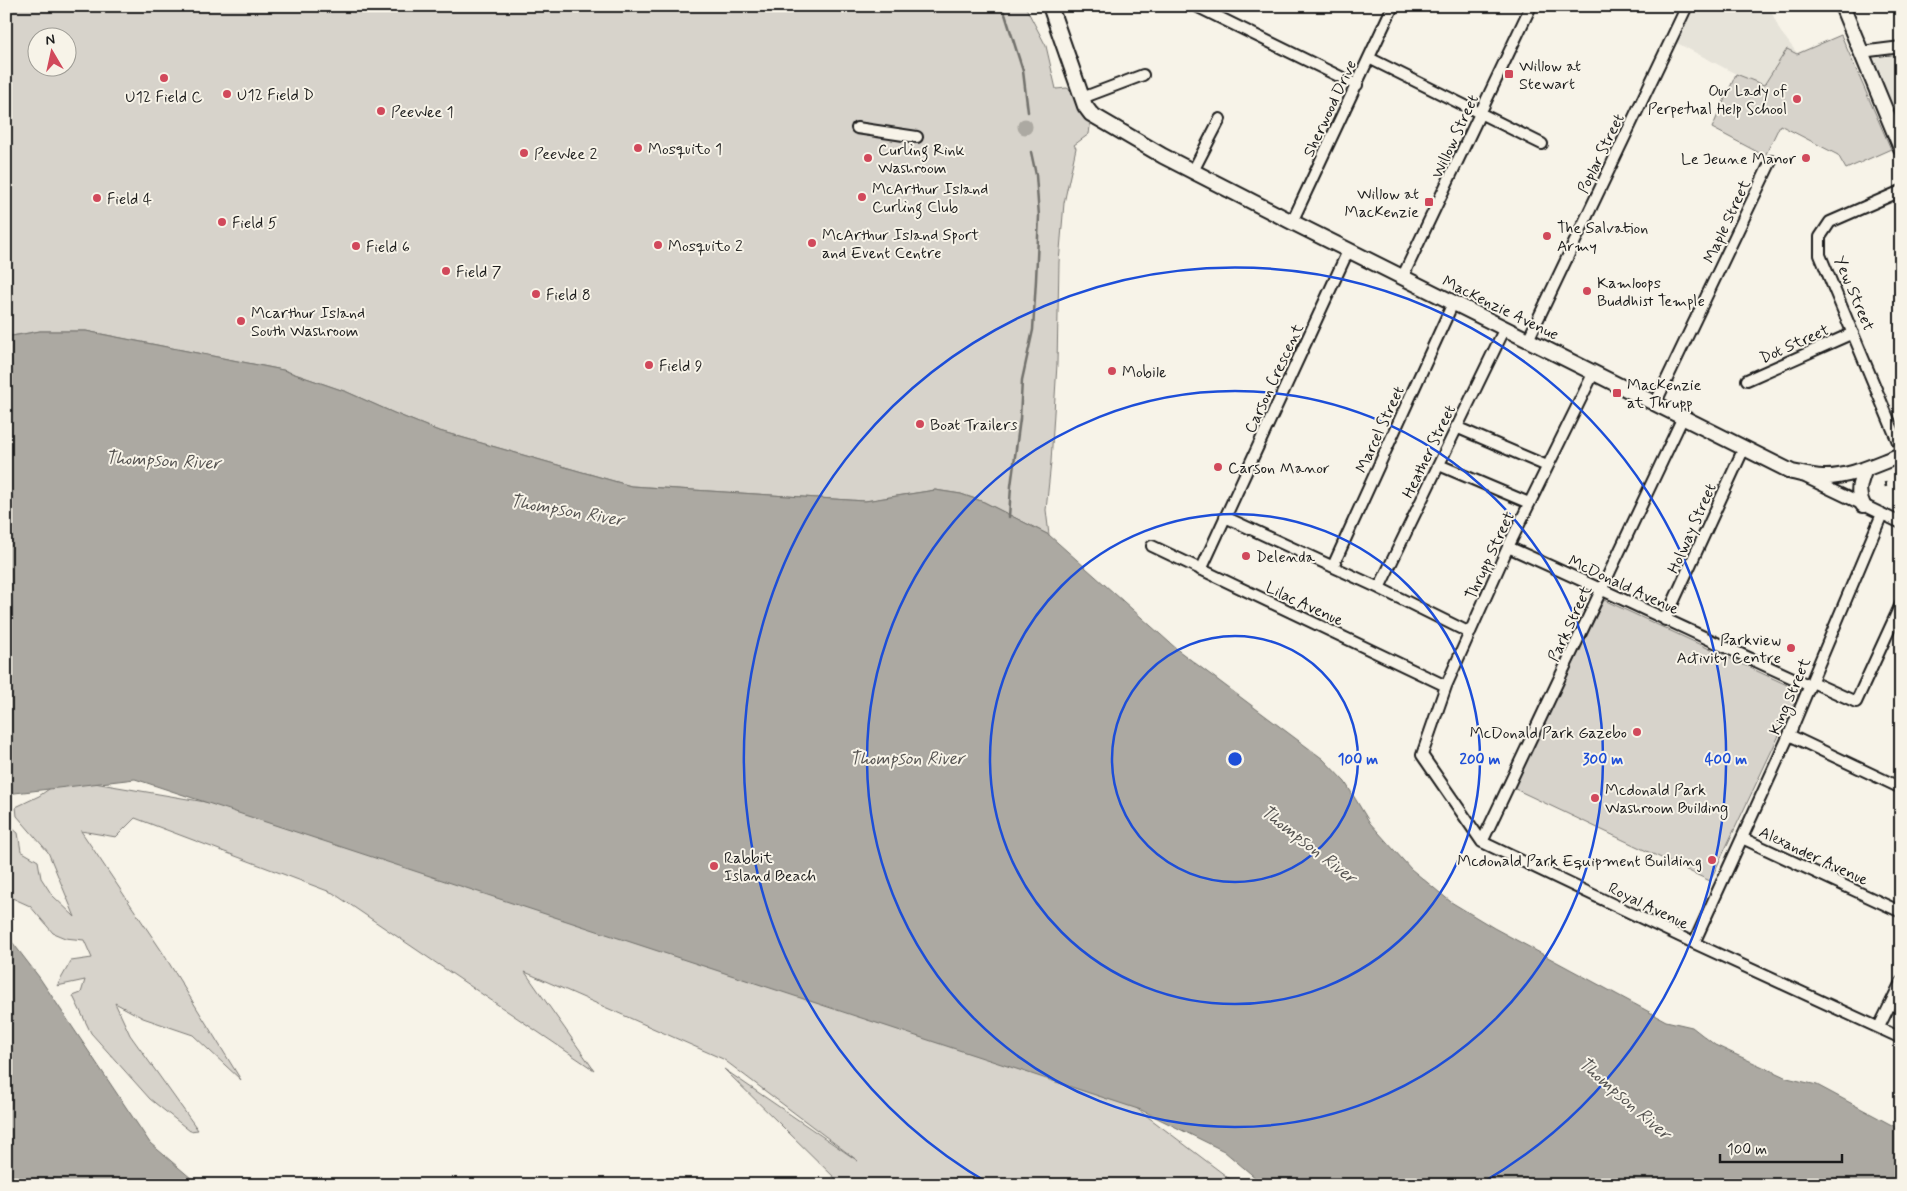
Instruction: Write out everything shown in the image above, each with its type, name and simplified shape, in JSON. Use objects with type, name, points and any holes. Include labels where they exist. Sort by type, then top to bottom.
[{"type":"street","points":[[1050,6],[1082,98],[1143,74]]},
{"type":"street","points":[[1196,6],[1356,85]]},
{"type":"street","name":"Sherwood Drive","points":[[1292,222],[1393,6]]},
{"type":"street","name":"Willow Street","points":[[1402,278],[1531,6]]},
{"type":"street","name":"Poplar Street","points":[[1528,340],[1687,6]]},
{"type":"street","points":[[1842,6],[1901,148]]},
{"type":"street","points":[[1861,52],[1901,47]]},
{"type":"street","points":[[1369,58],[1542,144]]},
{"type":"street","name":"MacKenzie Avenue","points":[[1082,98],[1091,114],[1163,156],[1682,418],[1901,523]]},
{"type":"street","points":[[1193,171],[1220,119]]},
{"type":"street","points":[[857,128],[917,137]]},
{"type":"street","name":"Maple Street","points":[[1655,404],[1771,160]]},
{"type":"street","name":"Yew Street","points":[[1901,191],[1830,222],[1820,236],[1820,255],[1901,449]]},
{"type":"street","name":"Carson Crescent","points":[[1201,570],[1348,250]]},
{"type":"street","name":"Marcel Street","points":[[1333,566],[1453,303]]},
{"type":"street","name":"Heather Street","points":[[1379,588],[1505,328]]},
{"type":"street","name":"Dot Street","points":[[1747,380],[1853,333]]},
{"type":"street","name":"Thrupp Street","points":[[1422,755],[1446,686],[1508,547],[1594,372]]},
{"type":"street","name":"Park Street","points":[[1482,842],[1682,418]]},
{"type":"street","points":[[1456,427],[1547,466]]},
{"type":"street","name":"Holway Street","points":[[1665,620],[1744,448]]},
{"type":"street","points":[[1792,472],[1822,477],[1842,476],[1901,455]]},
{"type":"street","points":[[1439,465],[1529,503]]},
{"type":"street","points":[[1863,505],[1858,486],[1865,469]]},
{"type":"street","name":"King Street","points":[[1694,943],[1789,735],[1882,514]]},
{"type":"street","points":[[1225,517],[1333,566],[1470,633]]},
{"type":"street","name":"Lilac Avenue","points":[[1152,546],[1446,686]]},
{"type":"street","name":"McDonald Avenue","points":[[1508,547],[1665,620],[1856,702],[1901,604]]},
{"type":"street","points":[[1789,735],[1901,788]]},
{"type":"street","name":"Royal Avenue","points":[[1422,755],[1482,842],[1694,943],[1901,1038]]},
{"type":"street","name":"Alexander Avenue","points":[[1742,838],[1901,912]]},
{"type":"street","points":[[1879,1027],[1901,982]]},
{"type":"shaded area","points":[[6,6],[1025,6],[1046,46],[1056,89],[1067,88],[1093,104],[1089,134],[1074,145],[1076,148],[1064,203],[1059,262],[1057,364],[1046,510],[1049,535],[984,502],[961,494],[935,490],[865,501],[631,486],[436,430],[347,392],[283,370],[86,331],[40,331],[6,337]]},
{"type":"shaded area","name":"Our Lady of Perpetual Help School","points":[[1695,6],[1769,6],[1780,31],[1797,53],[1841,35],[1891,149],[1846,169],[1838,155],[1780,125],[1765,156],[1712,128],[1736,74],[1677,43]]},
{"type":"shaded area","name":"Our Lady of Perpetual Help School","points":[[1841,35],[1891,149],[1846,169],[1838,155],[1780,125],[1765,156],[1712,128],[1736,74],[1764,85],[1787,49],[1797,54]]},
{"type":"shaded area","points":[[1901,53],[1901,148],[1870,58]]},
{"type":"shaded area","points":[[1604,600],[1800,691],[1710,881],[1513,788]]},
{"type":"shaded area","points":[[65,778],[258,811],[1016,1017],[1238,1185],[842,1185],[724,1069],[858,1161],[723,1059],[525,972],[594,1070],[333,893],[135,818],[116,837],[81,831],[161,950],[241,1080],[193,1035],[143,1018],[115,1003],[130,1035],[198,1130],[190,1131],[150,1099],[91,1033],[73,996],[81,993],[85,980],[57,986],[71,961],[92,958],[84,940],[65,938],[53,933],[30,906],[10,897],[6,891],[6,823],[18,833],[21,851],[38,861],[41,878],[52,895],[75,917],[48,852],[17,816],[16,807],[39,796]]},
{"type":"water","name":"Thompson River","points":[[40,331],[86,331],[283,370],[347,392],[436,430],[631,486],[865,501],[935,490],[961,494],[984,502],[1049,535],[1179,651],[1323,759],[1345,782],[1370,823],[1411,869],[1451,902],[1494,928],[1666,1021],[1692,1027],[1715,1045],[1787,1078],[1817,1085],[1901,1130],[1901,1185],[1264,1185],[1224,1151],[1141,1110],[135,779],[6,794],[6,337]]},
{"type":"water","points":[[6,934],[39,977],[150,1143],[199,1185],[6,1185]]},
{"type":"waterway","points":[[1000,6],[1005,14],[1023,71],[1028,112]]},
{"type":"waterway","points":[[1009,517],[1020,419],[1022,380],[1033,330],[1039,216],[1036,175],[1031,152]]},
{"type":"railway","points":[[1885,482],[1886,487]]},
{"type":"place","name":"Willow at Stewart","points":[[1509,74]]},
{"type":"place","name":"U12 Field C","points":[[164,78]]},
{"type":"place","name":"U12 Field D","points":[[227,94]]},
{"type":"place","name":"Our Lady of Perpetual Help School","points":[[1797,99]]},
{"type":"place","name":"PeeWee 1","points":[[381,111]]},
{"type":"place","name":"Mosquito 1","points":[[638,148]]},
{"type":"place","name":"PeeWee 2","points":[[524,153]]},
{"type":"place","name":"Curling Rink Washroom","points":[[868,158]]},
{"type":"place","name":"Le Jeune Manor","points":[[1806,158]]},
{"type":"place","name":"McArthur Island Curling Club","points":[[862,197]]},
{"type":"place","name":"Field 4","points":[[97,198]]},
{"type":"place","name":"Willow at MacKenzie","points":[[1429,202]]},
{"type":"place","name":"Field 5","points":[[222,222]]},
{"type":"place","name":"The Salvation Army","points":[[1547,236]]},
{"type":"place","name":"McArthur Island Sport and Event Centre","points":[[812,243]]},
{"type":"place","name":"Mosquito 2","points":[[658,245]]},
{"type":"place","name":"Field 6","points":[[356,246]]},
{"type":"place","name":"Field 7","points":[[446,271]]},
{"type":"place","name":"Kamloops Buddhist Temple","points":[[1587,291]]},
{"type":"place","name":"Field 8","points":[[536,294]]},
{"type":"place","name":"Mcarthur Island South Washroom","points":[[241,321]]},
{"type":"place","name":"Field 9","points":[[649,365]]},
{"type":"place","name":"Mobile","points":[[1112,371]]},
{"type":"place","name":"MacKenzie at Thrupp","points":[[1617,393]]},
{"type":"place","name":"Boat Trailers","points":[[920,424]]},
{"type":"place","name":"Carson Manor","points":[[1218,467]]},
{"type":"place","name":"Delenda","points":[[1246,556]]},
{"type":"place","name":"Parkview Activity Centre","points":[[1791,648]]},
{"type":"place","name":"McDonald Park Gazebo","points":[[1637,732]]},
{"type":"place","name":"Mcdonald Park Washroom Building","points":[[1595,798]]},
{"type":"place","name":"Mcdonald Park Equipment Building","points":[[1712,860]]},
{"type":"place","name":"Rabbit Island Beach","points":[[714,866]]}]
